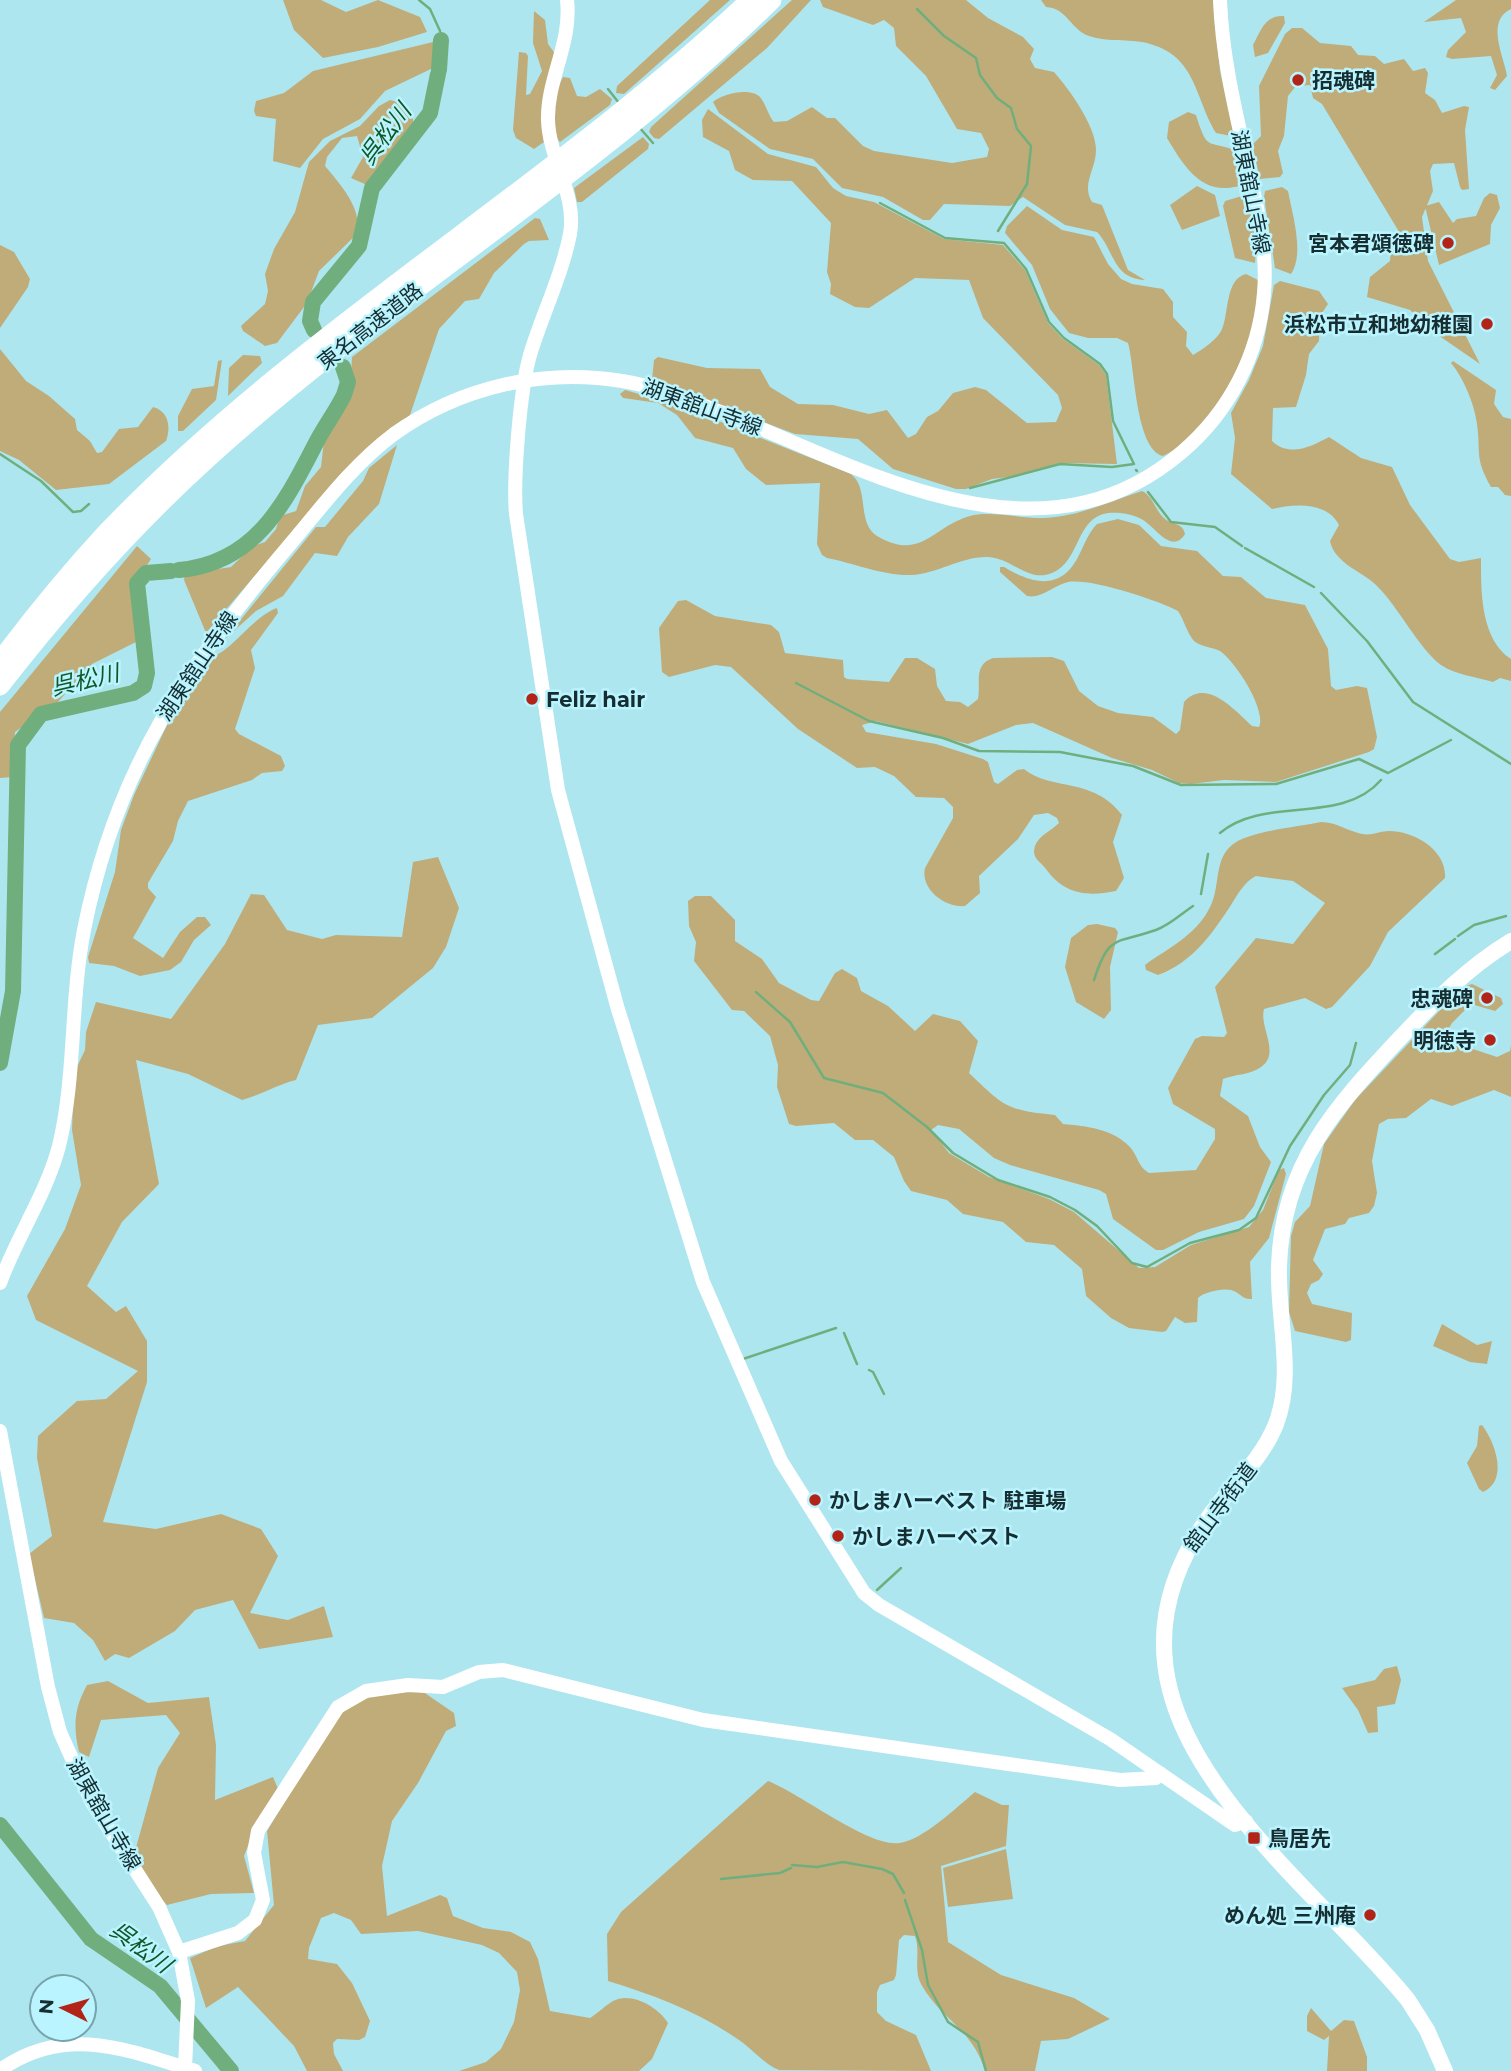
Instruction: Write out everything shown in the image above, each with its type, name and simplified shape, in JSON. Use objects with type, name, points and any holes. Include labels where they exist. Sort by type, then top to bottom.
[{"type":"highway","name":"東名高速道路","points":[[0,660],[106,534],[197,447],[342,327],[641,97],[750,0]]},
{"type":"highway","name":"東名高速道路","points":[[0,687],[92,573],[207,458],[353,338],[642,117],[772,0]]},
{"type":"main road","name":"舘山寺街道","points":[[1445,2071],[1427,2031],[1408,2000],[1245,1821],[1199,1755],[1172,1700],[1165,1665],[1164,1635],[1173,1582],[1194,1537],[1263,1450],[1278,1419],[1285,1385],[1278,1297],[1279,1250],[1293,1188],[1312,1145],[1348,1094],[1434,1002],[1465,973],[1511,941]]},
{"type":"street","points":[[567,0],[567,34],[548,109],[551,143],[569,200],[569,237],[525,379],[515,506],[556,782],[617,1006],[703,1282],[777,1452],[852,1578],[874,1601],[1110,1739],[1235,1825],[1245,1821]]},
{"type":"street","name":"湖東舘山寺線","points":[[0,1283],[43,1192],[60,1142],[66,1108],[78,962],[99,866],[125,792],[169,704],[236,607],[368,456],[403,429],[441,406],[525,379],[599,378],[664,390],[895,483],[970,503],[1046,509],[1098,499],[1131,486],[1183,451],[1224,406],[1248,360],[1262,309],[1265,274],[1263,239],[1227,69],[1220,0]]},
{"type":"street","name":"湖東舘山寺線","points":[[0,1432],[46,1680],[65,1746],[91,1801],[159,1907],[179,1952],[188,2006],[190,2069]]},
{"type":"street","points":[[179,1952],[238,1933],[255,1920],[262,1900],[254,1853],[261,1824],[333,1713],[351,1697],[366,1691],[408,1685],[443,1686],[479,1672],[505,1670],[703,1720],[1120,1780],[1156,1778],[1160,1773]]},
{"type":"street","points":[[0,2070],[37,2051],[82,2043],[104,2044],[190,2069]]},
{"type":"shaded area","points":[[283,0],[321,0],[346,12],[378,0],[420,17],[427,32],[378,47],[323,58],[294,30]]},
{"type":"shaded area","points":[[710,0],[730,0],[624,94],[616,93],[617,86]]},
{"type":"shaded area","points":[[792,0],[811,0],[767,48],[659,139],[654,138],[649,132],[651,127]]},
{"type":"shaded area","points":[[820,0],[966,0],[988,18],[1023,37],[1034,49],[1030,59],[1035,68],[1054,72],[1087,119],[1096,150],[1088,183],[1089,195],[1092,202],[1102,205],[1128,270],[1145,280],[1134,278],[1120,269],[1097,232],[1065,225],[1023,197],[1010,206],[944,204],[930,220],[923,220],[883,197],[842,188],[813,159],[770,149],[719,113],[713,102],[717,99],[729,94],[750,92],[760,97],[774,122],[787,121],[812,107],[827,118],[835,118],[863,146],[874,151],[952,163],[987,157],[989,149],[981,133],[957,129],[926,76],[896,46],[894,28],[884,20],[873,25],[823,7]]},
{"type":"shaded area","points":[[1041,0],[1213,0],[1220,71],[1233,130],[1231,136],[1216,133],[1191,77],[1174,56],[1142,42],[1089,36],[1059,11],[1046,7]]},
{"type":"shaded area","points":[[1456,0],[1511,0],[1511,9],[1503,15],[1498,30],[1507,76],[1495,90],[1490,88],[1497,75],[1491,56],[1452,59],[1446,57],[1448,50],[1466,32],[1461,18],[1424,22]]},
{"type":"shaded area","points":[[534,11],[545,20],[548,44],[556,55],[542,121],[544,142],[534,149],[516,138],[513,130],[519,52],[528,56],[526,95],[530,94],[542,71],[533,43]]},
{"type":"shaded area","points":[[1284,16],[1285,23],[1268,53],[1255,57],[1253,45],[1264,24],[1272,18]]},
{"type":"shaded area","points":[[1292,28],[1302,28],[1320,43],[1351,46],[1358,55],[1375,56],[1384,64],[1404,59],[1413,71],[1425,68],[1428,73],[1425,93],[1435,100],[1442,113],[1469,107],[1465,130],[1469,189],[1462,190],[1460,187],[1454,163],[1433,164],[1430,171],[1433,191],[1422,217],[1428,261],[1480,364],[1435,333],[1410,310],[1367,297],[1370,277],[1390,261],[1391,249],[1401,235],[1322,104],[1313,98],[1310,85],[1296,86],[1288,96],[1284,136],[1278,151],[1283,173],[1280,177],[1260,179],[1252,145],[1261,136],[1259,86],[1285,34]]},
{"type":"shaded area","points":[[433,42],[438,48],[433,68],[385,91],[360,119],[323,139],[300,168],[273,161],[276,119],[256,116],[256,101],[284,93],[313,71]]},
{"type":"shaded area","points":[[563,77],[570,78],[577,96],[586,97],[600,89],[612,99],[610,105],[560,142],[554,129],[553,111]]},
{"type":"shaded area","points":[[390,100],[397,102],[413,119],[413,131],[367,185],[351,178],[363,157],[357,136],[342,138],[327,157],[325,166],[343,189],[357,215],[357,234],[319,271],[307,303],[277,343],[265,346],[243,331],[241,326],[265,304],[268,291],[265,274],[274,249],[295,212],[309,162],[330,141],[360,126],[379,106]]},
{"type":"shaded area","points":[[708,109],[768,154],[816,167],[833,188],[846,196],[874,202],[944,239],[1003,245],[1025,270],[1048,323],[1063,339],[1099,365],[1106,375],[1117,464],[1060,463],[1017,476],[992,479],[966,489],[956,489],[893,469],[858,439],[795,434],[652,380],[654,360],[658,357],[707,368],[760,369],[770,387],[798,404],[833,405],[869,414],[887,410],[908,438],[916,434],[927,417],[938,411],[953,393],[975,387],[986,390],[1027,423],[1056,422],[1062,408],[1058,395],[983,318],[969,280],[915,278],[869,308],[855,307],[830,294],[831,284],[827,272],[831,223],[792,181],[753,180],[735,170],[729,151],[703,137],[702,120]]},
{"type":"shaded area","points":[[1188,112],[1196,115],[1206,140],[1237,151],[1244,178],[1242,185],[1228,188],[1206,184],[1181,160],[1167,138],[1169,122]]},
{"type":"shaded area","points":[[643,137],[649,144],[648,149],[582,202],[577,202],[574,188]]},
{"type":"shaded area","points":[[1197,186],[1215,195],[1220,216],[1182,230],[1170,205]]},
{"type":"shaded area","points":[[1282,187],[1288,191],[1296,233],[1297,256],[1291,274],[1275,268],[1264,197],[1265,191]]},
{"type":"shaded area","points":[[1490,193],[1497,195],[1500,208],[1491,225],[1490,244],[1439,265],[1425,206],[1439,202],[1453,223],[1457,219],[1476,216],[1484,198]]},
{"type":"shaded area","points":[[1242,196],[1248,200],[1257,240],[1255,263],[1235,258],[1223,206],[1225,201]]},
{"type":"shaded area","points":[[1027,206],[1062,230],[1094,237],[1108,264],[1121,279],[1132,284],[1163,289],[1173,302],[1173,317],[1187,332],[1186,346],[1193,355],[1220,333],[1234,282],[1246,274],[1258,280],[1252,328],[1232,380],[1201,426],[1183,444],[1163,456],[1154,450],[1141,423],[1128,343],[1117,338],[1088,338],[1069,333],[1050,309],[1032,265],[1005,233],[1007,226]]},
{"type":"shaded area","points":[[535,218],[540,219],[549,240],[529,241],[524,244],[494,273],[479,299],[465,301],[439,329],[410,415],[339,477],[206,633],[184,580],[185,574],[231,567],[253,546],[265,542],[276,529],[280,516],[296,511],[305,486],[321,467],[325,432],[350,389],[352,357]]},
{"type":"shaded area","points":[[0,245],[14,252],[30,279],[28,287],[0,328]]},
{"type":"shaded area","points":[[1280,281],[1319,291],[1328,304],[1320,316],[1319,341],[1309,354],[1296,407],[1273,408],[1272,441],[1293,450],[1308,447],[1329,437],[1361,458],[1392,467],[1410,505],[1450,559],[1459,562],[1481,558],[1484,613],[1493,639],[1511,659],[1511,681],[1500,678],[1493,682],[1441,665],[1425,649],[1376,585],[1337,556],[1330,541],[1339,525],[1334,517],[1309,506],[1272,509],[1231,474],[1235,438],[1231,413],[1263,346],[1274,285]]},
{"type":"shaded area","points":[[0,349],[26,381],[49,396],[75,419],[77,430],[90,441],[97,453],[102,452],[119,429],[138,427],[153,407],[162,412],[167,421],[166,441],[109,484],[56,490],[19,460],[0,451]]},
{"type":"shaded area","points":[[243,355],[260,356],[262,363],[228,396],[229,368]]},
{"type":"shaded area","points":[[222,360],[216,400],[183,431],[178,431],[178,416],[192,389],[214,386],[218,361]]},
{"type":"shaded area","points":[[1453,361],[1496,390],[1494,404],[1503,417],[1511,419],[1511,496],[1505,495],[1498,487],[1491,487],[1486,477],[1480,462],[1474,408],[1451,363]]},
{"type":"shaded area","points":[[625,390],[681,406],[851,474],[860,488],[871,530],[892,543],[916,544],[957,521],[978,514],[1057,517],[1094,508],[1142,491],[1149,496],[1164,518],[1182,527],[1185,534],[1180,540],[1169,541],[1139,518],[1108,513],[1089,523],[1068,559],[1052,573],[1035,575],[1005,561],[988,557],[969,559],[921,574],[869,569],[822,555],[817,544],[820,483],[766,485],[746,469],[733,448],[695,438],[677,415],[658,403],[623,398],[620,394]]},
{"type":"shaded area","points":[[397,445],[379,504],[348,537],[337,556],[315,553],[283,596],[256,611],[225,639],[316,527],[325,527],[363,481],[369,468]]},
{"type":"shaded area","points":[[1118,519],[1139,525],[1161,546],[1197,551],[1223,576],[1241,577],[1266,598],[1305,605],[1328,649],[1331,686],[1336,690],[1357,686],[1367,688],[1377,737],[1374,749],[1369,752],[1276,782],[1224,780],[1191,784],[1179,783],[1152,770],[1112,758],[1033,723],[1016,725],[968,744],[876,721],[862,725],[866,732],[936,744],[983,759],[988,762],[994,782],[998,784],[1017,770],[1024,769],[1035,776],[1099,795],[1122,815],[1113,842],[1124,878],[1116,891],[1095,894],[1068,889],[1037,859],[1034,850],[1037,842],[1059,823],[1057,818],[1048,813],[1034,815],[1018,839],[979,876],[980,893],[965,906],[950,904],[930,890],[924,876],[925,868],[953,818],[953,807],[944,798],[916,797],[894,776],[875,767],[857,768],[798,729],[731,667],[715,665],[669,677],[662,672],[659,628],[678,601],[686,600],[715,616],[771,625],[779,632],[785,653],[843,660],[844,677],[847,679],[889,682],[905,658],[917,658],[935,669],[937,686],[946,701],[960,702],[968,707],[978,699],[980,670],[987,661],[993,658],[1052,657],[1064,661],[1079,691],[1098,706],[1118,713],[1153,717],[1176,734],[1180,730],[1184,702],[1193,695],[1202,693],[1220,699],[1252,726],[1259,727],[1258,709],[1241,675],[1220,651],[1194,641],[1178,611],[1155,601],[1092,583],[1068,582],[1038,596],[1027,596],[1000,572],[1000,567],[1004,567],[1024,577],[1044,581],[1063,576],[1071,568],[1097,524]]},
{"type":"shaded area","points":[[137,546],[151,559],[133,587],[136,642],[92,664],[57,703],[15,732],[13,777],[0,778],[0,712]]},
{"type":"shaded area","points":[[277,608],[278,613],[251,650],[255,668],[235,729],[239,734],[281,756],[285,766],[282,771],[262,773],[252,780],[188,801],[178,821],[173,841],[148,883],[148,888],[156,897],[133,938],[163,958],[180,932],[197,917],[205,917],[211,925],[194,940],[181,962],[170,970],[140,976],[114,966],[89,963],[88,957],[115,872],[121,830],[134,795],[167,725],[210,657],[225,650],[259,619]]},
{"type":"shaded area","points":[[1321,822],[1332,823],[1362,834],[1389,831],[1418,838],[1441,859],[1445,878],[1388,932],[1370,966],[1332,1007],[1326,1009],[1305,998],[1264,1009],[1269,1048],[1267,1061],[1253,1072],[1223,1079],[1220,1096],[1248,1116],[1260,1147],[1271,1162],[1254,1206],[1244,1219],[1199,1232],[1163,1250],[1156,1250],[1113,1219],[1106,1194],[1099,1190],[1010,1165],[994,1158],[959,1129],[938,1125],[931,1130],[949,1153],[989,1177],[1049,1199],[1074,1212],[1139,1268],[1155,1267],[1191,1245],[1249,1227],[1263,1210],[1279,1170],[1284,1168],[1286,1174],[1269,1238],[1250,1262],[1252,1299],[1231,1290],[1209,1292],[1198,1298],[1197,1322],[1185,1323],[1175,1317],[1166,1331],[1162,1332],[1129,1328],[1111,1318],[1086,1296],[1082,1269],[1054,1245],[1026,1242],[1003,1222],[963,1214],[947,1200],[911,1191],[894,1157],[873,1140],[855,1140],[834,1123],[796,1126],[789,1124],[777,1087],[778,1065],[770,1036],[744,1011],[732,1010],[694,961],[696,942],[689,926],[688,901],[695,896],[711,896],[735,920],[735,941],[762,959],[779,983],[811,1000],[819,1001],[835,973],[842,969],[857,978],[861,991],[888,1006],[915,1031],[933,1014],[960,1021],[978,1041],[969,1073],[998,1099],[1025,1111],[1055,1115],[1063,1124],[1090,1127],[1116,1136],[1130,1147],[1149,1173],[1196,1170],[1215,1139],[1215,1129],[1173,1104],[1168,1088],[1195,1039],[1202,1036],[1224,1037],[1227,1033],[1215,987],[1256,938],[1293,944],[1325,903],[1293,881],[1256,876],[1245,885],[1200,946],[1182,963],[1158,975],[1146,970],[1145,965],[1180,941],[1203,918],[1213,901],[1222,859],[1232,845],[1250,836]]},
{"type":"shaded area","points":[[438,857],[459,908],[446,947],[433,968],[372,1018],[318,1025],[296,1080],[242,1100],[188,1074],[136,1060],[159,1184],[122,1222],[87,1286],[116,1312],[126,1306],[147,1341],[147,1382],[103,1522],[156,1529],[221,1514],[261,1529],[278,1556],[250,1613],[288,1620],[324,1606],[333,1637],[259,1649],[233,1600],[195,1610],[175,1631],[129,1658],[115,1654],[105,1661],[93,1640],[74,1623],[44,1618],[29,1554],[52,1536],[37,1458],[38,1436],[77,1401],[106,1399],[138,1371],[36,1320],[27,1296],[65,1229],[81,1185],[72,1130],[74,1073],[85,1050],[86,1032],[96,1002],[171,1019],[225,944],[251,894],[264,895],[287,930],[322,939],[336,935],[402,937],[413,862]]},
{"type":"shaded area","points":[[1088,925],[1115,928],[1118,932],[1110,967],[1111,1010],[1104,1019],[1076,1002],[1065,967],[1071,938]]},
{"type":"shaded area","points":[[1472,984],[1501,998],[1503,1004],[1495,1011],[1471,1004],[1452,1023],[1443,1039],[1497,1057],[1510,1051],[1511,1045],[1511,1097],[1494,1090],[1452,1106],[1431,1099],[1406,1118],[1388,1119],[1379,1124],[1372,1161],[1377,1193],[1374,1206],[1369,1213],[1349,1218],[1345,1224],[1325,1229],[1313,1260],[1323,1274],[1311,1284],[1307,1293],[1312,1304],[1352,1313],[1351,1340],[1346,1342],[1295,1331],[1289,1312],[1291,1236],[1295,1222],[1310,1206],[1324,1144],[1355,1100],[1441,1009],[1466,986]]},
{"type":"shaded area","points":[[1442,1324],[1477,1345],[1492,1341],[1487,1364],[1470,1362],[1433,1346]]},
{"type":"shaded area","points":[[1482,1425],[1495,1451],[1498,1470],[1496,1479],[1483,1492],[1467,1463],[1477,1446],[1479,1426]]},
{"type":"shaded area","points":[[1397,1666],[1401,1680],[1395,1704],[1377,1707],[1378,1732],[1368,1733],[1358,1710],[1342,1688],[1375,1680],[1384,1669]]},
{"type":"shaded area","points":[[108,1681],[148,1703],[209,1697],[216,1745],[215,1800],[273,1777],[279,1791],[254,1830],[244,1856],[254,1893],[211,1894],[167,1905],[162,1900],[134,1855],[158,1768],[180,1733],[166,1715],[101,1720],[89,1757],[79,1752],[76,1718],[79,1702],[87,1685]]},
{"type":"shaded area","points":[[419,1689],[454,1713],[456,1726],[446,1731],[418,1783],[392,1821],[382,1866],[387,1916],[440,1895],[447,1898],[453,1916],[483,1928],[511,1932],[530,1942],[538,1959],[550,2011],[590,2018],[620,1998],[636,2000],[652,2007],[668,2023],[652,2059],[639,2071],[459,2071],[486,2062],[501,2049],[514,2022],[520,1990],[517,1972],[499,1953],[482,1945],[418,1931],[361,1934],[351,1920],[334,1913],[321,1918],[309,1948],[308,1959],[337,1964],[352,1983],[370,2021],[365,2037],[359,2040],[337,2039],[333,2043],[334,2054],[343,2071],[307,2071],[294,2046],[238,1987],[206,2008],[190,1958],[218,1946],[245,1941],[274,1905],[267,1831],[333,1721],[361,1697]]},
{"type":"shaded area","points":[[768,1781],[853,1829],[886,1842],[899,1843],[918,1836],[975,1792],[1002,1805],[1009,1805],[1006,1846],[941,1866],[948,1942],[1001,1975],[1074,1998],[1110,2019],[1068,2039],[1041,2041],[1035,2071],[985,2071],[972,2044],[921,1984],[915,1936],[904,1935],[899,1940],[894,1980],[880,1985],[877,1992],[877,2012],[886,2021],[916,2035],[931,2071],[779,2070],[706,2020],[658,1998],[608,1981],[607,1934],[621,1912]]},
{"type":"shaded area","points":[[1006,1849],[1013,1899],[948,1907],[943,1868]]},
{"type":"shaded area","points":[[1311,2008],[1331,2031],[1344,2020],[1354,2021],[1367,2057],[1367,2071],[1327,2071],[1329,2036],[1324,2040],[1307,2031],[1307,2016]]},
{"type":"waterway","points":[[419,0],[430,9],[440,31]]},
{"type":"waterway","points":[[917,9],[944,36],[976,58],[980,75],[997,98],[1011,108],[1017,129],[1031,146],[1027,184],[998,231]]},
{"type":"waterway","name":"呉松川","points":[[439,70],[441,40]]},
{"type":"waterway","name":"呉松川","points":[[314,330],[310,321],[313,302],[359,246],[372,188],[430,113],[438,74]]},
{"type":"waterway","points":[[608,89],[619,103]]},
{"type":"waterway","points":[[639,127],[653,143]]},
{"type":"waterway","points":[[880,203],[945,238],[1004,243],[1026,269],[1049,322],[1064,338],[1100,364],[1107,374],[1113,421],[1134,464]]},
{"type":"waterway","name":"呉松川","points":[[179,570],[206,565],[229,556],[265,526],[293,486],[344,395],[348,382],[343,367]]},
{"type":"waterway","points":[[0,454],[41,481],[73,512],[81,511],[89,504]]},
{"type":"waterway","points":[[970,488],[1060,464],[1112,467],[1134,464]]},
{"type":"waterway","points":[[1148,492],[1171,522],[1215,527],[1242,546]]},
{"type":"waterway","points":[[1245,548],[1314,587]]},
{"type":"waterway","name":"呉松川","points":[[0,1063],[13,991],[18,745],[41,714],[133,693],[144,686],[147,673],[137,583],[146,573],[171,571]]},
{"type":"waterway","points":[[1321,593],[1367,641],[1413,702],[1511,764]]},
{"type":"waterway","points":[[796,683],[869,721],[943,738],[979,751],[1060,752],[1133,766],[1181,785],[1276,784],[1359,759],[1388,773],[1451,740]]},
{"type":"waterway","points":[[1220,833],[1238,822],[1259,815],[1345,802],[1364,794],[1381,780]]},
{"type":"waterway","points":[[1201,894],[1208,854]]},
{"type":"waterway","points":[[1094,980],[1104,954],[1110,947],[1161,928],[1193,906]]},
{"type":"waterway","points":[[1458,936],[1474,925],[1506,916]]},
{"type":"waterway","points":[[1435,954],[1455,939]]},
{"type":"waterway","points":[[756,992],[790,1022],[824,1078],[883,1093],[927,1127],[953,1153],[998,1180],[1050,1197],[1075,1210],[1097,1226],[1132,1263],[1147,1267],[1190,1243],[1239,1230],[1256,1218],[1290,1146],[1324,1095],[1350,1065],[1356,1043]]},
{"type":"waterway","points":[[743,1359],[836,1328]]},
{"type":"waterway","points":[[844,1333],[857,1364]]},
{"type":"waterway","points":[[869,1370],[873,1372],[884,1394]]},
{"type":"waterway","points":[[877,1590],[901,1568]]},
{"type":"waterway","name":"呉松川","points":[[0,1825],[91,1939],[160,1986],[231,2071]]},
{"type":"waterway","points":[[792,1865],[817,1867],[843,1862],[882,1869],[893,1874],[904,1893]]},
{"type":"waterway","points":[[721,1879],[780,1873],[791,1868]]},
{"type":"waterway","points":[[905,1900],[922,1950],[928,1985],[948,2022],[978,2042],[986,2071]]},
{"type":"place","name":"招魂碑","points":[[1298,80]]},
{"type":"place","name":"宮本君頌徳碑","points":[[1448,243]]},
{"type":"place","name":"浜松市立和地幼稚園","points":[[1487,324]]},
{"type":"place","name":"Feliz hair","points":[[532,699]]},
{"type":"place","name":"忠魂碑","points":[[1487,998]]},
{"type":"place","name":"明徳寺","points":[[1490,1040]]},
{"type":"place","name":"かしまハーベスト 駐車場","points":[[815,1500]]},
{"type":"place","name":"かしまハーベスト","points":[[838,1536]]},
{"type":"place","name":"鳥居先","points":[[1254,1838]]},
{"type":"place","name":"めん処 三州庵","points":[[1370,1915]]}]
